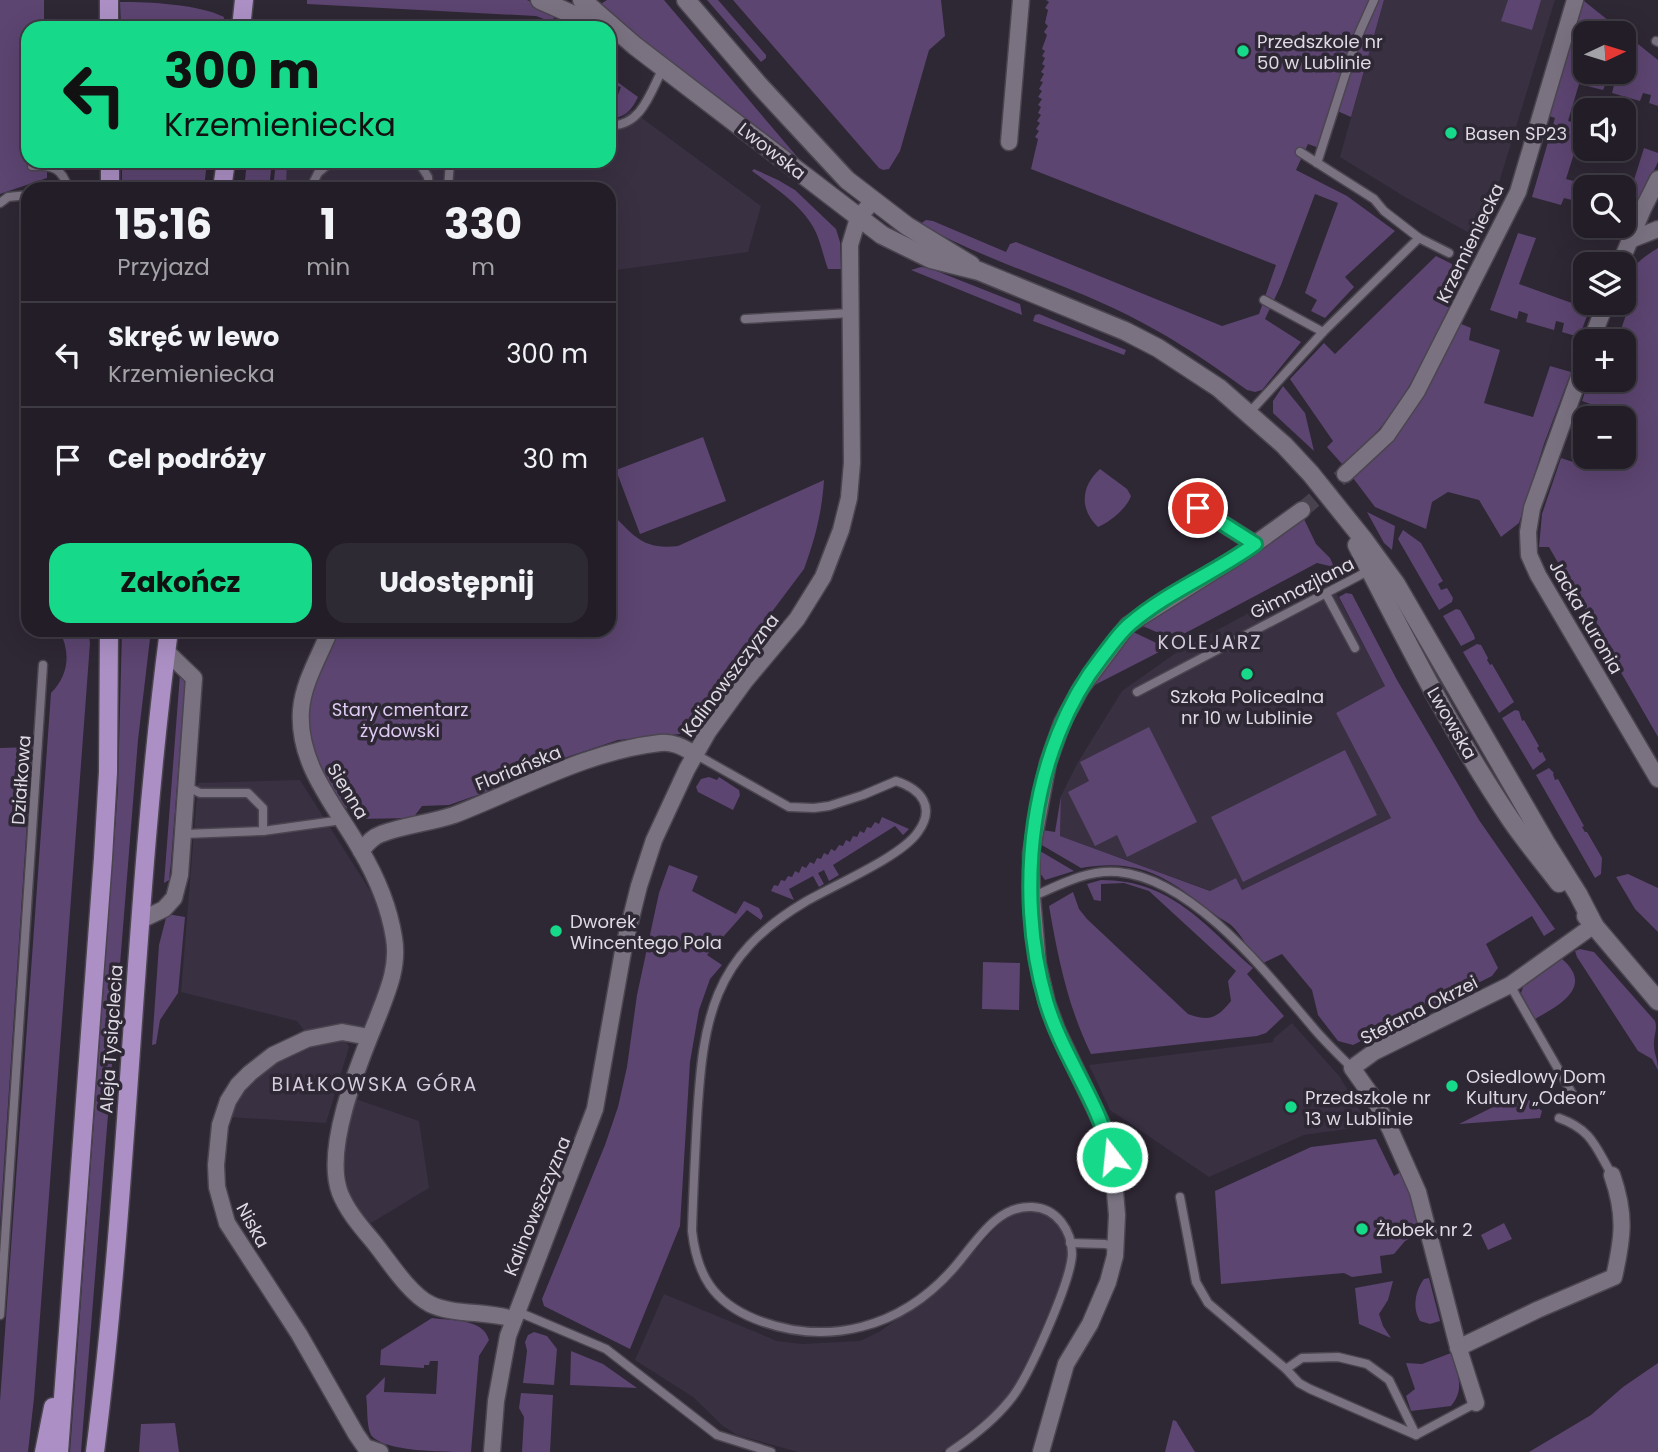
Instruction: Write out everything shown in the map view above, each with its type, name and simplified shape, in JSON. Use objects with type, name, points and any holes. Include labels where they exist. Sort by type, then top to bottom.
[{"type":"main road","points":[[109,0],[109,21]]},
{"type":"main road","points":[[242,21],[244,0]]},
{"type":"main road","name":"Aleja Tysiąclecia","points":[[59,1452],[103,858],[108,759],[109,637]]},
{"type":"main road","name":"Aleja Tysiąclecia","points":[[95,1452],[108,1354],[151,785],[168,637]]},
{"type":"main road","points":[[44,1452],[68,1328]]},
{"type":"main road","points":[[104,1452],[108,1354]]},
{"type":"street","points":[[540,0],[594,21]]},
{"type":"street","name":"Lwowska","points":[[582,0],[604,21]]},
{"type":"street","name":"Lwowska","points":[[687,0],[846,180],[979,271]]},
{"type":"street","points":[[1009,142],[1021,0]]},
{"type":"street","name":"Krzemieniecka","points":[[1345,474],[1387,435],[1418,391],[1518,192],[1575,0]]},
{"type":"street","name":"Lwowska","points":[[616,31],[858,218],[909,250],[931,259],[979,271],[1125,331],[1158,348],[1219,388],[1284,444],[1335,504],[1396,584],[1594,925]]},
{"type":"street","points":[[1625,252],[1658,179]]},
{"type":"street","name":"Kalinowszczyzna","points":[[492,1452],[499,1385],[508,1336],[594,1109],[624,946],[646,863],[666,812],[695,754],[724,709],[797,619],[833,556],[848,505],[851,481],[850,245],[858,218],[873,201]]},
{"type":"street","points":[[1630,240],[1658,229]]},
{"type":"street","name":"Jacka Kuronia","points":[[1574,392],[1532,508],[1528,532],[1529,555],[1557,608],[1658,779]]},
{"type":"street","name":"Lwowska","points":[[1335,504],[1410,648],[1493,793],[1512,822],[1658,1002]]},
{"type":"street","points":[[1198,508],[1255,544]]},
{"type":"street","points":[[1041,1452],[1066,1364],[1099,1305],[1108,1282],[1116,1247],[1117,1215],[1109,1144],[1096,1108],[1047,1003],[1038,965],[1031,853],[1048,763],[1062,723],[1081,688],[1129,625],[1255,544],[1302,509]]},
{"type":"street","name":"Sienna","points":[[327,637],[305,692],[301,709],[302,734],[317,780],[361,851]]},
{"type":"street","points":[[141,920],[164,909],[174,898],[185,834],[194,678],[166,651]]},
{"type":"street","name":"Floriańska","points":[[361,851],[371,839],[381,834],[434,822],[622,749],[669,742],[695,754]]},
{"type":"street","points":[[361,851],[383,895],[392,922],[395,968],[347,1100],[339,1132],[336,1165],[340,1193],[354,1218],[402,1278],[427,1303],[440,1307],[515,1315]]},
{"type":"street","name":"Stefana Okrzei","points":[[1476,1404],[1458,1348],[1418,1192],[1390,1129],[1374,1099],[1352,1068],[1374,1052],[1510,985],[1594,925]]},
{"type":"street","name":"Niska","points":[[369,1037],[359,1033],[342,1032],[307,1039],[273,1055],[237,1085],[220,1125],[216,1186],[221,1208],[234,1236],[299,1334],[356,1434],[365,1447],[380,1452]]},
{"type":"street","points":[[1458,1348],[1614,1277],[1623,1238],[1619,1195],[1612,1175]]},
{"type":"lane","points":[[1317,163],[1357,38],[1374,0]]},
{"type":"lane","points":[[616,125],[625,124],[641,111],[663,68]]},
{"type":"lane","points":[[1300,152],[1374,200],[1419,238],[1449,253]]},
{"type":"lane","points":[[55,168],[64,175],[66,182]]},
{"type":"lane","points":[[314,182],[324,168]]},
{"type":"lane","points":[[446,168],[449,179]]},
{"type":"lane","points":[[448,182],[450,168]]},
{"type":"lane","points":[[0,203],[8,197],[21,196]]},
{"type":"lane","points":[[1249,413],[1323,332],[1419,238]]},
{"type":"lane","points":[[1265,300],[1323,332]]},
{"type":"lane","points":[[745,319],[851,313]]},
{"type":"lane","name":"Gimnazjlana","points":[[1137,691],[1370,570]]},
{"type":"lane","points":[[1326,594],[1355,648]]},
{"type":"lane","name":"Działkowa","points":[[0,1315],[43,665]]},
{"type":"lane","points":[[695,754],[789,807],[829,806],[896,781],[914,788],[926,808],[926,816],[915,837],[883,860],[786,914],[760,936],[734,964],[718,994],[706,1031],[701,1061],[692,1216],[695,1255],[702,1275],[710,1287],[743,1314],[766,1324],[808,1332],[874,1325],[897,1315],[950,1272],[991,1224],[1004,1214],[1020,1208],[1035,1207],[1061,1220],[1069,1235],[1072,1255],[1067,1277],[1025,1377],[1012,1398],[998,1413],[950,1452]]},
{"type":"lane","points":[[188,787],[200,793],[248,793],[263,807],[263,831]]},
{"type":"lane","points":[[185,834],[263,831],[342,820]]},
{"type":"lane","points":[[1032,897],[1086,875],[1104,872],[1133,875],[1171,889],[1223,929],[1289,997],[1311,1025],[1352,1068]]},
{"type":"lane","points":[[1510,985],[1573,1095]]},
{"type":"lane","points":[[1559,1118],[1588,1133],[1612,1175]]},
{"type":"lane","points":[[1180,1197],[1196,1282],[1208,1303],[1299,1383],[1416,1435]]},
{"type":"lane","points":[[1070,1244],[1105,1244],[1116,1247]]},
{"type":"lane","points":[[515,1315],[607,1349],[718,1435],[771,1452]]},
{"type":"lane","points":[[1286,1369],[1302,1358],[1338,1357],[1367,1364],[1390,1380],[1416,1435]]},
{"type":"lane","points":[[1416,1435],[1476,1404]]},
{"type":"shaded area","points":[[1384,0],[1555,0],[1490,212],[1469,233],[1340,157]]},
{"type":"shaded area","points":[[631,110],[761,206],[748,252],[616,270],[616,182],[286,182],[287,168],[616,168],[616,118],[621,118]]},
{"type":"shaded area","points":[[1325,572],[1385,686],[1336,713],[1391,818],[1242,890],[1236,878],[1211,891],[1060,836],[1061,796],[1078,762],[1122,691],[1180,650]]},
{"type":"shaded area","points":[[300,780],[376,900],[385,925],[388,944],[386,972],[368,1030],[306,1033],[297,1021],[181,992],[198,783]]},
{"type":"shaded area","points":[[1292,1023],[1340,1077],[1369,1126],[1304,1135],[1209,1177],[1110,1110],[1089,1065],[1273,1042],[1274,1038]]},
{"type":"shaded area","points":[[344,1038],[349,1047],[326,1123],[228,1117],[247,1083],[277,1057],[309,1044]]},
{"type":"shaded area","points":[[353,1098],[419,1121],[429,1188],[371,1223],[356,1206],[348,1189],[343,1153]]},
{"type":"shaded area","points":[[1022,1211],[1048,1215],[1058,1222],[1065,1237],[1068,1255],[1063,1278],[1009,1396],[942,1452],[798,1452],[737,1435],[723,1426],[693,1397],[635,1360],[664,1294],[777,1341],[802,1344],[860,1341],[879,1332],[930,1296],[953,1275],[1006,1216]]},
{"type":"green space","points":[[0,0],[44,0],[44,21],[21,21],[21,168],[47,168],[47,178],[35,182],[21,182],[21,187],[0,194]]},
{"type":"green space","points":[[307,0],[527,0],[560,15],[549,21],[536,16],[307,4]]},
{"type":"green space","points":[[607,0],[664,0],[805,166],[619,24],[599,5]]},
{"type":"green space","points":[[707,0],[718,0],[766,58],[761,62]]},
{"type":"green space","points":[[733,0],[941,0],[945,36],[929,50],[900,151],[889,169],[879,168]]},
{"type":"green space","points":[[1046,0],[1384,0],[1351,117],[1335,110],[1322,149],[1308,144],[1296,170],[1347,196],[1395,231],[1345,277],[1354,287],[1325,318],[1311,311],[1317,300],[1305,293],[1338,203],[1315,194],[1281,285],[1265,319],[1301,342],[1262,390],[1247,390],[1181,345],[1111,307],[967,247],[920,224],[926,220],[933,221],[1006,252],[1010,244],[1016,242],[1222,326],[1259,314],[1276,265],[1031,169],[1038,139],[1035,137],[1039,131],[1036,129],[1040,123],[1037,121],[1041,115],[1038,113],[1041,107],[1038,105],[1042,99],[1038,97],[1042,91],[1039,89],[1044,74],[1041,72],[1045,66],[1042,64],[1045,58],[1042,56],[1045,51],[1042,49],[1047,35],[1044,32],[1048,26],[1045,23],[1048,10],[1045,8],[1049,2]]},
{"type":"green space","points":[[1508,0],[1541,0],[1532,30],[1501,21]]},
{"type":"green space","points":[[1584,1],[1609,21],[1578,21]]},
{"type":"green space","points":[[120,2],[159,3],[201,9],[224,17],[224,21],[121,21]]},
{"type":"green space","points":[[293,19],[332,21],[293,21]]},
{"type":"green space","points":[[1573,37],[1573,84],[1579,84],[1568,121],[1573,122],[1573,157],[1566,179],[1573,181],[1573,209],[1572,200],[1564,198],[1561,205],[1532,197],[1555,118],[1549,116]]},
{"type":"green space","points":[[1636,42],[1658,60],[1658,106],[1649,103],[1651,95],[1643,93],[1640,101],[1612,93],[1614,85],[1610,84],[1636,84]]},
{"type":"green space","points":[[616,81],[638,97],[627,113],[616,118],[616,100],[621,87],[616,85]]},
{"type":"green space","points":[[1579,84],[1606,84],[1603,90]]},
{"type":"green space","points":[[1644,148],[1658,153],[1658,162],[1636,207],[1636,175]]},
{"type":"green space","points":[[122,168],[206,168],[205,182],[122,182]]},
{"type":"green space","points":[[246,168],[271,168],[270,182],[245,182]]},
{"type":"green space","points":[[275,168],[287,168],[286,182],[274,182]]},
{"type":"green space","points":[[754,169],[795,190],[836,229],[840,242],[841,269],[828,269],[819,239],[810,222],[791,201],[752,171]]},
{"type":"green space","points":[[1518,233],[1536,238],[1519,284],[1573,303],[1573,315],[1587,315],[1582,329],[1573,329],[1573,335],[1562,332],[1564,323],[1556,321],[1554,330],[1526,322],[1528,314],[1519,311],[1517,319],[1490,310]]},
{"type":"green space","points":[[1658,248],[1658,737],[1549,547],[1539,547],[1542,514],[1561,458],[1573,462],[1573,469],[1636,469],[1636,406],[1593,406],[1582,401],[1585,392],[1636,392],[1636,329],[1621,329],[1626,315],[1636,315],[1636,265]]},
{"type":"green space","points":[[1436,256],[1466,271],[1406,392],[1381,427],[1342,464],[1327,447],[1333,441],[1290,379],[1324,343],[1335,354]]},
{"type":"green space","points":[[921,267],[1020,304],[1022,315],[911,270]]},
{"type":"green space","points":[[1039,314],[1126,350],[1124,355],[1033,321],[1035,315]]},
{"type":"green space","points":[[1459,323],[1471,328],[1469,340],[1500,350],[1484,403],[1533,417],[1550,366],[1571,372],[1519,523],[1501,537],[1479,500],[1448,492],[1432,502],[1426,529],[1375,507],[1350,474],[1401,429]]},
{"type":"green space","points":[[1283,386],[1305,413],[1314,451],[1273,413],[1273,401]]},
{"type":"green space","points":[[703,437],[726,501],[640,534],[616,470]]},
{"type":"green space","points":[[1100,469],[1127,489],[1131,496],[1118,514],[1098,527],[1088,513],[1085,498],[1089,483]]},
{"type":"green space","name":"Stary cmentarz żydowski","points":[[824,480],[822,503],[804,569],[680,734],[618,740],[540,766],[486,792],[449,805],[422,806],[413,818],[357,819],[318,773],[311,755],[308,718],[315,682],[332,637],[616,637],[616,518],[646,543],[665,547],[678,546]]},
{"type":"green space","points":[[1367,512],[1395,526],[1392,550],[1384,543]]},
{"type":"green space","points":[[1304,519],[1316,544],[1330,558],[1334,567],[1317,563],[1178,637],[1168,637],[1138,624],[1294,522]]},
{"type":"green space","points":[[1403,530],[1421,543],[1443,581],[1438,584],[1441,590],[1447,588],[1453,598],[1452,602],[1439,610],[1398,539]]},
{"type":"green space","points":[[1346,593],[1352,594],[1397,680],[1479,820],[1555,929],[1544,936],[1532,916],[1486,944],[1498,968],[1492,976],[1353,1045],[1338,1041],[1318,1015],[1312,990],[1282,954],[1259,965],[1231,925],[1170,882],[1155,874],[1122,866],[1081,868],[1040,844],[1042,830],[1055,832],[1061,796],[1060,836],[1210,891],[1236,878],[1242,890],[1391,818],[1336,713],[1385,686],[1339,597]]},
{"type":"green space","points":[[1456,609],[1460,610],[1475,639],[1461,646],[1443,616]]},
{"type":"green space","points":[[1129,630],[1165,647],[1083,691]]},
{"type":"green space","points":[[89,637],[90,643],[34,1398],[28,1452],[0,1452],[0,1401],[51,693],[65,671],[63,638]]},
{"type":"green space","points":[[122,637],[150,637],[138,740],[81,1452],[70,1452],[118,788]]},
{"type":"green space","points":[[1477,644],[1481,645],[1487,660],[1514,702],[1499,713],[1463,652]]},
{"type":"green space","points":[[180,674],[183,674],[185,683],[171,862],[169,880],[164,883]]},
{"type":"green space","points":[[1515,710],[1519,711],[1522,721],[1524,720],[1539,746],[1537,748],[1546,760],[1533,770],[1502,718]]},
{"type":"green space","points":[[1149,727],[1197,822],[1127,857],[1117,835],[1095,846],[1068,792],[1089,781],[1080,762]]},
{"type":"green space","points":[[32,747],[0,1224],[0,748]]},
{"type":"green space","points":[[1345,750],[1377,815],[1243,882],[1211,817]]},
{"type":"green space","points":[[1549,768],[1554,773],[1555,780],[1558,779],[1584,826],[1582,827],[1602,858],[1601,874],[1595,878],[1536,775]]},
{"type":"green space","points":[[709,777],[717,780],[719,777],[739,790],[740,795],[733,810],[698,792],[696,787],[701,779]]},
{"type":"green space","points":[[882,817],[909,829],[903,835],[895,826],[833,865],[839,875],[829,881],[824,870],[818,873],[824,884],[819,887],[813,876],[789,889],[794,900],[771,891],[781,880],[792,877],[795,871],[799,873],[802,866],[806,868],[810,862],[814,864],[824,853],[828,855],[831,849],[835,851],[839,845],[843,846],[846,840],[850,842],[853,836],[857,837],[860,831],[864,833],[867,827],[871,828],[875,822],[879,824]]},
{"type":"green space","points":[[1040,851],[1074,871],[1045,880],[1040,873]]},
{"type":"green space","points":[[669,865],[698,876],[692,891],[736,914],[744,901],[759,908],[763,916],[761,920],[747,910],[707,955],[722,965],[710,979],[699,1010],[690,1062],[680,1226],[630,1349],[544,1306],[542,1299],[618,1107],[627,1067],[637,995],[659,893]]},
{"type":"green space","points":[[1628,874],[1658,888],[1658,932],[1635,909],[1616,877]]},
{"type":"green space","points":[[1101,880],[1126,882],[1148,888],[1185,908],[1253,968],[1247,974],[1284,1016],[1266,1033],[1257,1036],[1091,1054],[1065,982],[1049,906],[1073,892],[1079,909],[1087,919],[1188,1014],[1202,1018],[1217,1015],[1231,1001],[1228,981],[1236,971],[1149,891],[1124,883],[1101,884],[1101,901],[1094,900],[1087,884]]},
{"type":"green space","points":[[167,914],[185,917],[178,993],[160,1020],[156,1044],[152,1045],[159,945]]},
{"type":"green space","points":[[1580,949],[1594,952],[1655,1021],[1654,1049],[1658,1070],[1652,1059],[1638,1051],[1577,957],[1575,951]]},
{"type":"green space","points":[[1562,959],[1575,978],[1574,987],[1562,1002],[1535,1019],[1521,993],[1523,987]]},
{"type":"green space","points":[[983,962],[1020,963],[1019,1010],[982,1009]]},
{"type":"green space","points":[[1521,1093],[1542,1111],[1540,1118],[1459,1124]]},
{"type":"green space","points":[[1376,1139],[1394,1176],[1402,1171],[1412,1197],[1419,1234],[1405,1241],[1394,1254],[1380,1256],[1382,1273],[1352,1277],[1344,1273],[1221,1284],[1215,1191],[1311,1147]]},
{"type":"green space","points":[[1504,1223],[1512,1239],[1488,1250],[1481,1235]]},
{"type":"green space","points":[[1429,1278],[1440,1321],[1430,1324],[1420,1321],[1415,1305],[1421,1284],[1424,1279]]},
{"type":"green space","points":[[1393,1281],[1388,1300],[1379,1314],[1391,1338],[1359,1324],[1355,1288]]},
{"type":"green space","points":[[432,1318],[474,1324],[486,1333],[489,1340],[479,1356],[471,1452],[401,1448],[378,1441],[369,1431],[366,1396],[385,1377],[384,1392],[436,1394],[438,1361],[430,1361],[424,1368],[380,1365],[381,1350]]},
{"type":"green space","points":[[534,1332],[547,1336],[557,1349],[554,1385],[523,1383],[527,1351],[525,1342],[528,1335]]},
{"type":"green space","points":[[571,1351],[603,1364],[637,1388],[570,1385]]},
{"type":"green space","points":[[1451,1353],[1459,1381],[1456,1399],[1451,1406],[1411,1411],[1406,1396],[1415,1389],[1406,1363],[1422,1364]]},
{"type":"green space","points":[[1658,1363],[1658,1452],[1529,1452],[1591,1415],[1623,1387]]},
{"type":"green space","points":[[521,1393],[553,1395],[550,1452],[522,1452],[524,1417],[519,1408]]},
{"type":"green space","points":[[1173,1420],[1176,1421],[1195,1452],[1165,1452]]},
{"type":"green space","points":[[175,1423],[179,1452],[139,1452],[141,1424]]},
{"type":"tunnel","points":[[1302,510],[1345,474]]},
{"type":"place","name":"Przedszkole nr 50 w Lublinie","points":[[1243,51]]},
{"type":"place","name":"Basen SP23","points":[[1451,133]]},
{"type":"place","name":"Szkoła Policealna nr 10 w Lublinie","points":[[1247,674]]},
{"type":"place","name":"Dworek Wincentego Pola","points":[[556,931]]},
{"type":"place","name":"Osiedlowy Dom Kultury „Odeon”","points":[[1452,1086]]},
{"type":"place","name":"Przedszkole nr 13 w Lublinie","points":[[1291,1107]]},
{"type":"place","name":"Żłobek nr 2","points":[[1362,1229]]},
{"type":"district","name":"KOLEJARZ","points":[[1210,642]]},
{"type":"district","name":"BIAŁKOWSKA GÓRA","points":[[375,1084]]},
{"type":"route","points":[[1112,1157],[1096,1108],[1047,1003],[1034,933],[1031,853],[1048,763],[1062,723],[1096,665],[1129,625],[1255,544],[1198,508]]}]
